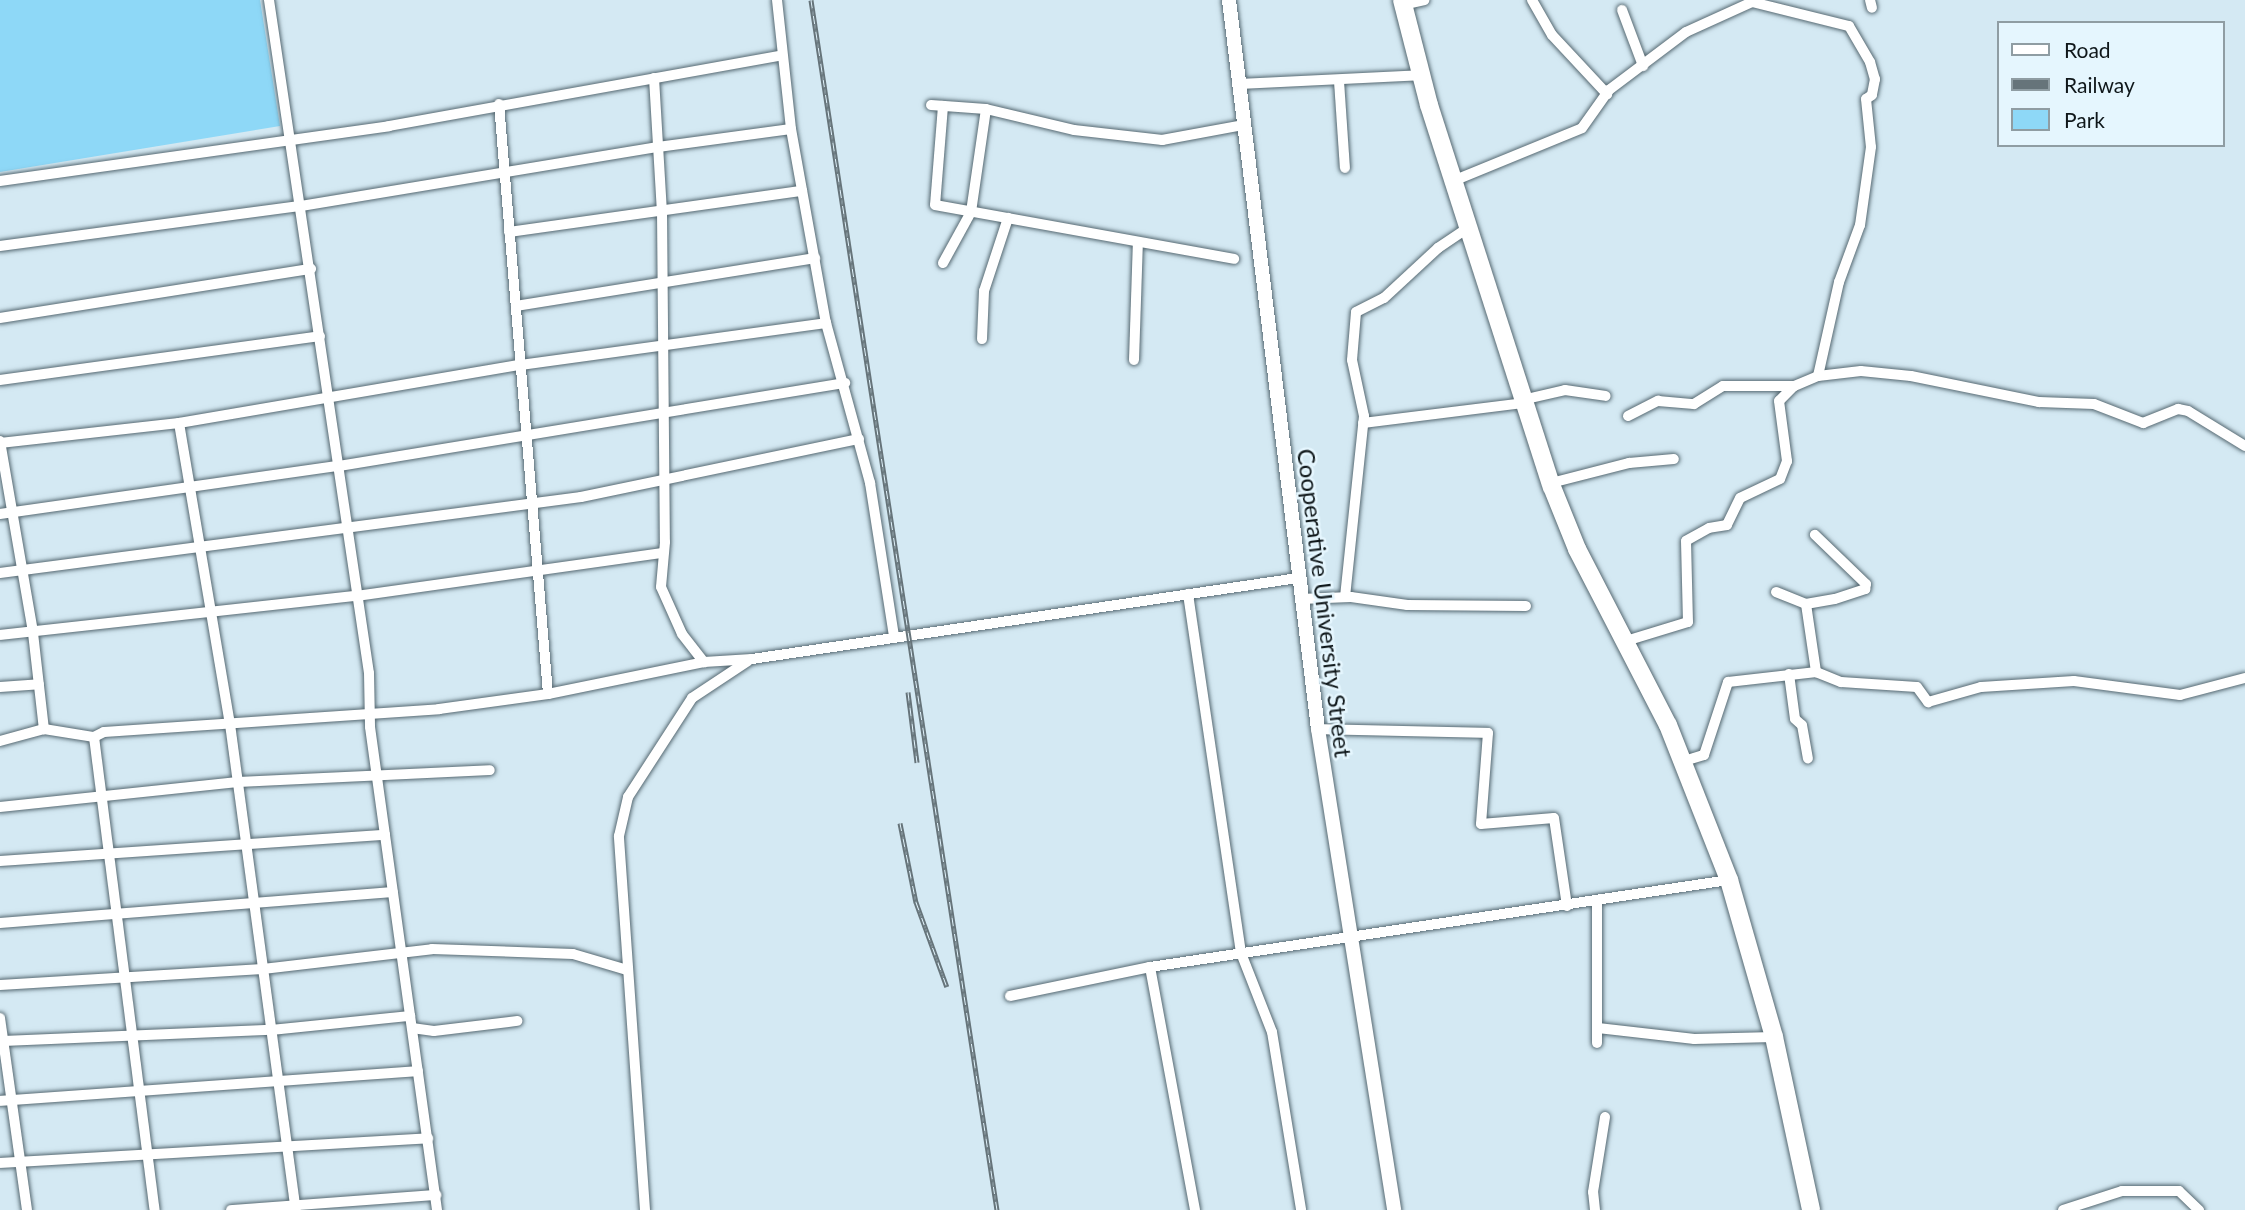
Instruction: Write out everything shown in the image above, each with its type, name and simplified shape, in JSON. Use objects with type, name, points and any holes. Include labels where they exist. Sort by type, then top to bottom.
[{"type":"highway","points":[[1403,3],[1420,75],[1522,402],[1551,483],[1577,549],[1626,641],[1684,761],[1729,880],[1774,1037],[1811,1210]]},
{"type":"street","points":[[269,0],[348,529],[377,777],[437,1210]]},
{"type":"street","points":[[777,0],[780,56],[790,130],[826,323],[859,439],[894,637]]},
{"type":"street","name":"Cooperative University Street","points":[[1229,0],[1300,599],[1394,1210]]},
{"type":"street","points":[[1403,3],[1424,0]]},
{"type":"street","points":[[1532,0],[1552,35],[1607,94]]},
{"type":"street","points":[[1453,181],[1582,128],[1607,94],[1686,32],[1752,2],[1849,26],[1875,79],[1872,95],[1866,99],[1871,147],[1860,225],[1839,282],[1818,376]]},
{"type":"street","points":[[1622,10],[1643,65]]},
{"type":"street","points":[[0,181],[291,136],[389,126],[499,104],[780,56]]},
{"type":"street","points":[[1239,84],[1420,75]]},
{"type":"street","points":[[654,78],[662,211],[663,282],[664,478],[661,587],[682,634],[704,662]]},
{"type":"street","points":[[1339,81],[1345,168]]},
{"type":"street","points":[[499,104],[532,504],[535,571],[548,694]]},
{"type":"street","points":[[931,105],[986,109],[1074,130],[1162,140],[1243,125]]},
{"type":"street","points":[[943,106],[935,205],[1234,259]]},
{"type":"street","points":[[943,263],[971,212],[986,109]]},
{"type":"street","points":[[0,246],[301,206],[658,146],[790,130]]},
{"type":"street","points":[[509,232],[802,191]]},
{"type":"street","points":[[982,339],[984,291],[1008,218]]},
{"type":"street","points":[[1345,597],[1363,423],[1352,360],[1356,312],[1384,298],[1437,248],[1468,228]]},
{"type":"street","points":[[1134,360],[1138,242]]},
{"type":"street","points":[[516,306],[815,258]]},
{"type":"street","points":[[0,318],[311,269]]},
{"type":"street","points":[[44,729],[33,633],[0,442],[179,423],[520,365],[826,323]]},
{"type":"street","points":[[0,380],[320,337]]},
{"type":"street","points":[[1626,641],[1688,622],[1686,541],[1727,525],[1740,498],[1780,480],[1787,461],[1779,401],[1794,386],[1818,376],[1861,371],[1911,376],[2039,402],[2094,404],[2143,423],[2179,409],[2188,411],[2245,446]]},
{"type":"street","points":[[0,514],[339,466],[526,432],[845,383]]},
{"type":"street","points":[[1628,416],[1658,401],[1694,404],[1723,386],[1794,386]]},
{"type":"street","points":[[1363,423],[1522,402],[1565,390],[1606,396]]},
{"type":"street","points":[[179,423],[230,724],[295,1207]]},
{"type":"street","points":[[0,573],[532,504],[859,439]]},
{"type":"street","points":[[1551,483],[1629,463],[1675,459]]},
{"type":"street","points":[[1776,592],[1806,604],[1835,599],[1865,589],[1866,584],[1815,535]]},
{"type":"street","points":[[0,635],[356,596],[663,553]]},
{"type":"street","points":[[0,741],[44,729],[94,737],[104,732],[371,715],[548,694],[704,662],[752,659],[1298,578]]},
{"type":"street","points":[[1188,594],[1241,953],[1272,1032],[1301,1210]]},
{"type":"street","points":[[1300,599],[1345,597],[1407,605],[1526,607]]},
{"type":"street","points":[[1806,604],[1816,672]]},
{"type":"street","points":[[645,1210],[619,836],[628,797],[692,698],[752,659]]},
{"type":"street","points":[[1684,761],[1704,755],[1728,682],[1816,672],[1841,682],[1892,682],[1917,687],[1928,702],[1981,687],[2074,681],[2180,695],[2245,678]]},
{"type":"street","points":[[1789,674],[1795,719],[1802,725],[1808,758]]},
{"type":"street","points":[[0,687],[39,684]]},
{"type":"street","points":[[1318,729],[1488,733],[1481,824],[1554,818],[1567,906]]},
{"type":"street","points":[[94,737],[155,1210]]},
{"type":"street","points":[[0,807],[102,794],[238,782],[490,770]]},
{"type":"street","points":[[0,860],[385,835]]},
{"type":"street","points":[[1010,996],[1241,953],[1729,880]]},
{"type":"street","points":[[0,923],[393,892]]},
{"type":"street","points":[[1597,900],[1597,1043]]},
{"type":"street","points":[[0,985],[262,969],[432,949],[531,951],[594,957],[627,970]]},
{"type":"street","points":[[1150,968],[1195,1210]]},
{"type":"street","points":[[3,1041],[271,1030],[410,1016]]},
{"type":"street","points":[[0,1018],[27,1210]]},
{"type":"street","points":[[412,1028],[434,1031],[517,1021]]},
{"type":"street","points":[[1598,1028],[1694,1039],[1774,1037]]},
{"type":"street","points":[[0,1101],[139,1089],[278,1084],[418,1071]]},
{"type":"street","points":[[1595,1210],[1593,1192],[1605,1117]]},
{"type":"street","points":[[0,1163],[286,1144],[428,1138]]},
{"type":"street","points":[[2063,1210],[2122,1191],[2179,1191],[2199,1210]]},
{"type":"street","points":[[231,1210],[436,1195]]},
{"type":"green space","points":[[0,0],[260,0],[280,126],[0,172]]},
{"type":"railway","points":[[811,0],[997,1210]]},
{"type":"railway","points":[[908,692],[917,762]]},
{"type":"railway","points":[[900,823],[916,902],[947,987]]}]
